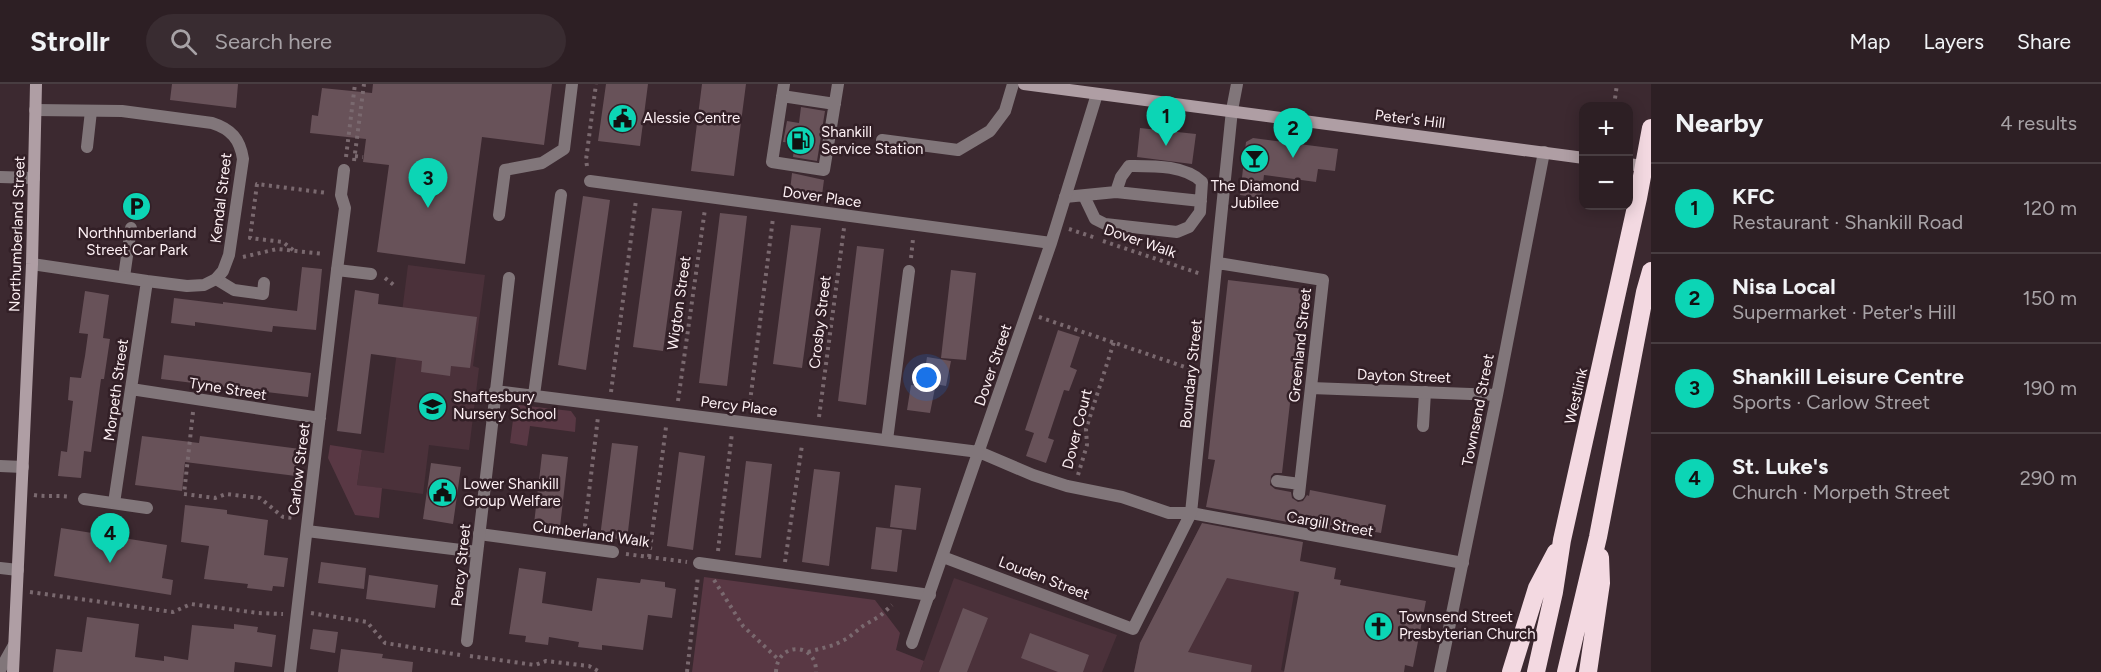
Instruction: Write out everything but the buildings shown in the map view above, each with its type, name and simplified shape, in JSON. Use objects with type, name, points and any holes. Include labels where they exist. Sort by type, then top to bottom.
[{"type":"highway","name":"Westlink","points":[[1536,672],[1554,592],[1562,540],[1638,198],[1651,128]]},
{"type":"highway","points":[[1566,672],[1598,537],[1651,271]]},
{"type":"highway","points":[[1588,672],[1601,583],[1598,537]]},
{"type":"highway","points":[[1511,672],[1537,588],[1562,540]]},
{"type":"main road","name":"Northumberland Street","points":[[13,672],[32,264],[36,84]]},
{"type":"main road","name":"Peter's Hill","points":[[1024,84],[1579,157]]},
{"type":"main road","points":[[1633,164],[1651,167]]},
{"type":"street","points":[[499,215],[505,170],[542,163],[564,149],[572,84]]},
{"type":"street","points":[[835,104],[783,90],[772,162],[824,170],[835,104],[838,84]]},
{"type":"street","points":[[882,140],[958,150],[990,131],[1005,111],[1013,84]]},
{"type":"street","name":"Boundary Street","points":[[1133,629],[1191,513],[1207,374],[1232,110],[1237,84]]},
{"type":"street","name":"Dover Street","points":[[912,644],[1051,243],[1097,94]]},
{"type":"street","name":"Kendal Street","points":[[35,110],[122,111],[212,123],[234,134],[248,162],[229,255],[223,271],[216,279]]},
{"type":"street","points":[[87,147],[91,111]]},
{"type":"street","name":"Townsend Street","points":[[1440,672],[1544,153]]},
{"type":"street","name":"Carlow Street","points":[[290,672],[345,208],[342,195],[350,165]]},
{"type":"street","points":[[345,208],[349,197],[350,165]]},
{"type":"street","points":[[1084,196],[1095,219],[1105,224],[1177,232],[1189,227],[1200,212],[1203,182],[1195,175],[1183,171],[1129,166],[1121,177],[1116,192]]},
{"type":"street","points":[[0,177],[34,178]]},
{"type":"street","name":"Dover Place","points":[[590,181],[1051,243]]},
{"type":"street","points":[[1065,197],[1116,192],[1201,201]]},
{"type":"street","points":[[534,395],[561,195]]},
{"type":"street","points":[[124,278],[131,228]]},
{"type":"street","name":"Greenland Street","points":[[1218,263],[1323,280],[1299,489],[1277,481]]},
{"type":"street","points":[[32,264],[187,286],[204,285],[216,279],[234,290],[263,294],[264,282]]},
{"type":"street","points":[[337,270],[370,274]]},
{"type":"street","points":[[887,440],[909,271]]},
{"type":"street","name":"Percy Street","points":[[467,641],[509,278]]},
{"type":"street","name":"Morpeth Street","points":[[114,503],[147,281]]},
{"type":"street","name":"Dayton Street","points":[[1311,388],[1497,394]]},
{"type":"street","name":"Tyne Street","points":[[131,389],[320,418]]},
{"type":"street","name":"Percy Place","points":[[495,391],[979,452],[1033,476],[1074,488]]},
{"type":"street","points":[[1423,426],[1425,392]]},
{"type":"street","points":[[0,466],[23,467]]},
{"type":"street","name":"Cargill Street","points":[[1074,488],[1122,497],[1169,513],[1191,513],[1462,563]]},
{"type":"street","points":[[84,499],[147,508]]},
{"type":"street","points":[[308,525],[477,552]]},
{"type":"street","name":"Cumberland Walk","points":[[479,534],[613,552]]},
{"type":"street","name":"Louden Street","points":[[943,557],[1133,629]]},
{"type":"street","points":[[699,563],[930,595]]},
{"type":"street","points":[[0,568],[18,570]]},
{"type":"street","points":[[0,670],[14,645]]},
{"type":"path","points":[[350,165],[355,84]]},
{"type":"path","points":[[350,165],[364,84]]},
{"type":"path","points":[[590,181],[586,160],[596,84]]},
{"type":"path","points":[[1615,102],[1617,84]]},
{"type":"path","points":[[350,165],[363,157]]},
{"type":"path","points":[[293,250],[283,242],[250,238],[257,184],[342,195]]},
{"type":"path","points":[[582,548],[638,187]]},
{"type":"path","name":"Wigton Street","points":[[649,557],[706,196]]},
{"type":"path","points":[[748,423],[775,206]]},
{"type":"path","name":"Crosby Street","points":[[817,431],[845,215]]},
{"type":"path","points":[[909,271],[915,225]]},
{"type":"path","name":"Dover Walk","points":[[1056,225],[1216,279]]},
{"type":"path","points":[[226,264],[253,253],[277,249],[339,256]]},
{"type":"path","points":[[1027,313],[1207,374]]},
{"type":"path","name":"Dover Court","points":[[1074,488],[1087,445],[1086,429],[1114,342]]},
{"type":"path","points":[[195,399],[184,494],[215,498],[226,494],[260,498],[283,517],[308,525]]},
{"type":"path","points":[[716,566],[734,421]]},
{"type":"path","points":[[784,575],[804,430]]},
{"type":"path","points":[[22,493],[84,499]]},
{"type":"path","name":"Cumberland Walk","points":[[613,552],[699,563]]},
{"type":"path","points":[[699,563],[719,586],[743,626],[778,659]]},
{"type":"path","points":[[687,672],[699,563]]},
{"type":"path","points":[[776,672],[778,659],[788,650],[808,652],[834,645],[880,616],[906,591]]},
{"type":"path","points":[[808,652],[816,663],[816,672]]},
{"type":"shaded area","name":"Shaftesbury Nursery School","points":[[408,265],[485,275],[473,366],[479,368],[469,450],[429,445],[423,494],[357,485],[362,450],[384,453]]},
{"type":"shaded area","points":[[519,405],[571,411],[576,418],[575,432],[530,426],[527,446],[510,443],[514,412]]},
{"type":"shaded area","points":[[330,445],[362,450],[357,485],[382,488],[379,518],[355,515],[328,458]]},
{"type":"shaded area","points":[[1200,527],[1302,547],[1281,670],[1287,672],[1134,672],[1140,643]]},
{"type":"shaded area","points":[[704,577],[875,600],[900,633],[896,650],[924,661],[920,672],[692,672]]},
{"type":"shaded area","points":[[954,578],[1117,635],[1102,672],[920,672]]},
{"type":"place","name":"Alessie Centre","points":[[622,118]]},
{"type":"place","name":"Shankill Service Station","points":[[800,141]]},
{"type":"place","name":"KFC","points":[[1166,146]]},
{"type":"place","name":"Nisa Local","points":[[1293,158]]},
{"type":"place","name":"The Diamond Jubilee","points":[[1255,159]]},
{"type":"place","name":"Northhumberland Street Car Park","points":[[137,206]]},
{"type":"place","name":"Shankill Leisure Centre","points":[[428,208]]},
{"type":"place","name":"Shaftesbury Nursery School","points":[[432,406]]},
{"type":"place","name":"Lower Shankill Group Welfare","points":[[442,493]]},
{"type":"place","name":"St. Luke's","points":[[110,563]]},
{"type":"place","name":"Townsend Street Presbyterian Church","points":[[1378,626]]}]
